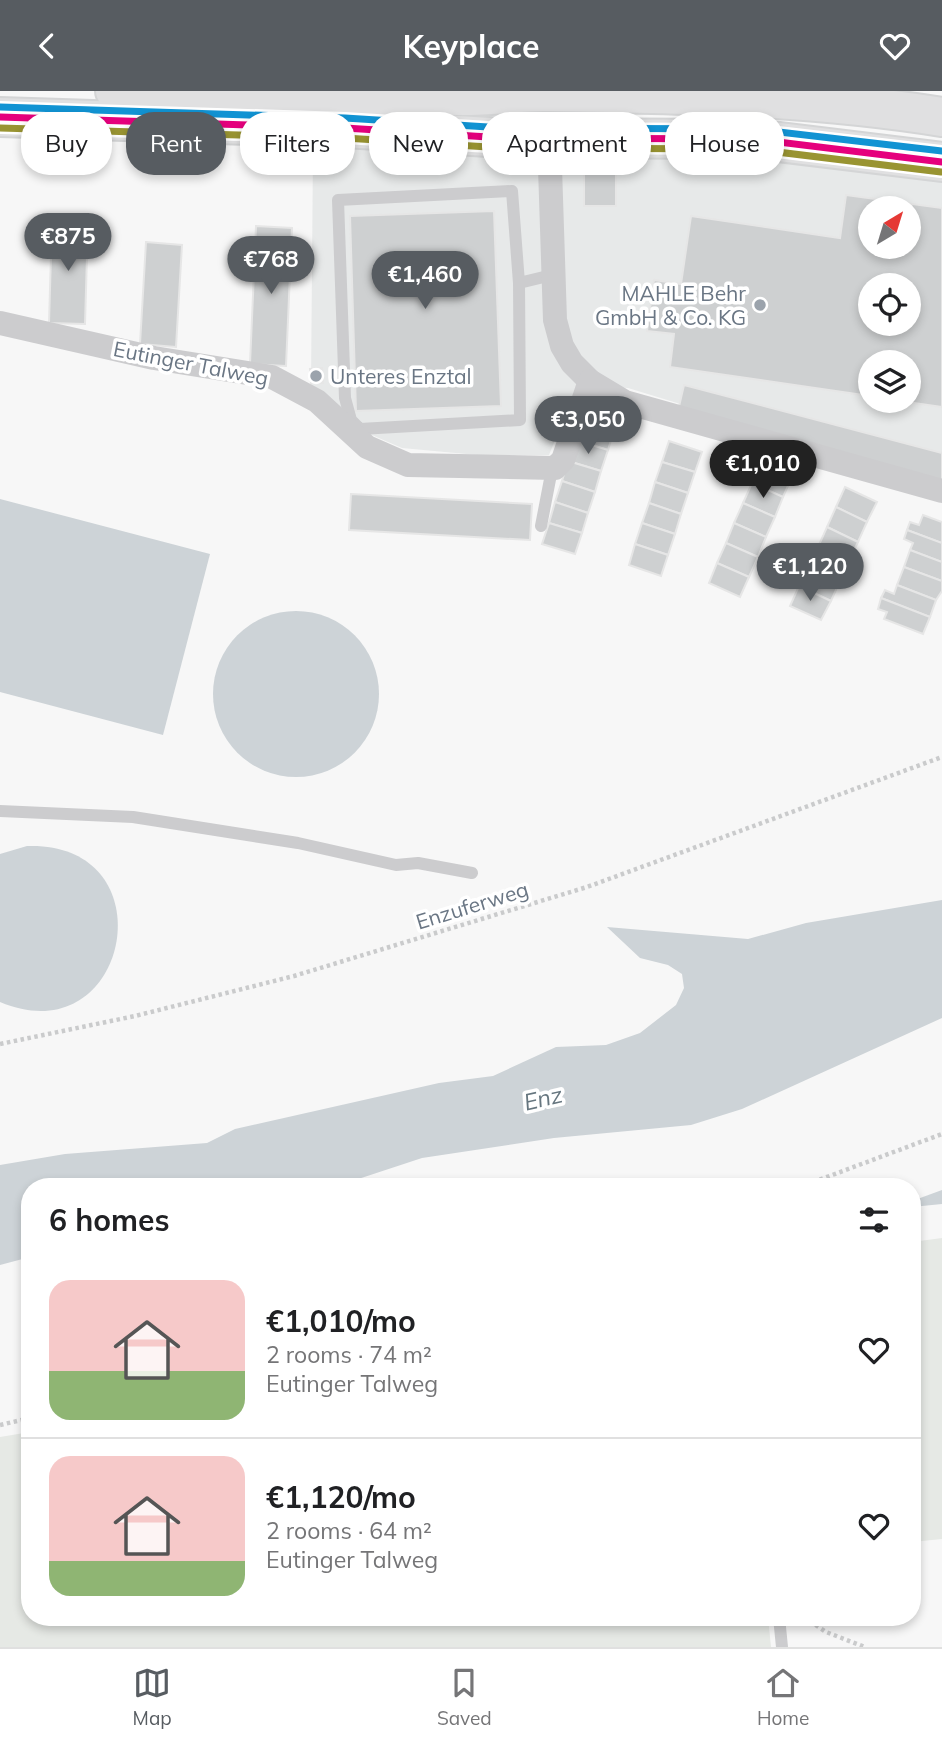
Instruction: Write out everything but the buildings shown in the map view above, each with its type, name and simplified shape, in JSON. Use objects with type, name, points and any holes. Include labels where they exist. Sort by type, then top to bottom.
[{"type":"main road","points":[[114,91],[372,97],[548,92],[789,100],[942,117]]},
{"type":"main road","points":[[548,92],[548,112]]},
{"type":"main road","points":[[0,117],[482,135]]},
{"type":"main road","points":[[651,138],[754,139],[942,162]]},
{"type":"street","points":[[550,175],[555,320],[562,346],[572,363],[590,381],[638,406],[942,491]]},
{"type":"street","name":"Eutinger Talweg","points":[[0,323],[154,358],[272,377],[317,401],[367,447],[408,465],[552,469]]},
{"type":"street","points":[[552,469],[563,460],[590,381]]},
{"type":"lane","points":[[512,191],[519,283],[520,420],[360,429],[351,420],[345,398],[338,200],[512,191]]},
{"type":"lane","points":[[519,283],[552,275]]},
{"type":"lane","points":[[541,526],[552,469]]},
{"type":"lane","points":[[0,811],[133,817],[298,843],[396,865],[418,863],[472,873]]},
{"type":"lane","points":[[780,1626],[782,1647]]},
{"type":"path","name":"Enzuferweg","points":[[0,1044],[135,1016],[294,976],[536,903],[599,883],[942,757]]},
{"type":"path","points":[[824,1178],[942,1134]]},
{"type":"path","points":[[0,1425],[21,1420]]},
{"type":"path","points":[[817,1626],[865,1647]]},
{"type":"shaded area","points":[[355,149],[369,149],[369,175],[468,175],[468,150],[482,150],[482,175],[651,175],[651,153],[665,153],[665,175],[784,175],[784,159],[942,167],[942,484],[628,388],[577,385],[549,455],[477,455],[402,448],[358,429],[311,386],[313,175],[355,175]]},
{"type":"shaded area","points":[[942,1238],[942,1539],[921,1541],[921,1241]]},
{"type":"shaded area","points":[[21,1434],[21,1626],[769,1626],[771,1647],[0,1647],[0,1437]]},
{"type":"water","points":[[0,499],[210,554],[163,735],[0,692]]},
{"type":"water","points":[[296,611],[328,618],[355,635],[372,662],[379,694],[372,726],[355,753],[328,770],[296,777],[264,770],[237,753],[220,726],[213,694],[220,662],[237,635],[264,618]]},
{"type":"water","points":[[27,846],[73,854],[102,876],[116,908],[116,943],[104,975],[79,1000],[44,1011],[0,1002],[0,854]]},
{"type":"water","name":"Enz","points":[[942,900],[942,1018],[742,1109],[691,1125],[554,1138],[422,1158],[361,1178],[21,1178],[21,1259],[0,1265],[0,1165],[65,1154],[207,1143],[235,1129],[439,1083],[493,1076],[556,1047],[606,1045],[640,1033],[676,1005],[684,988],[682,974],[668,965],[640,958],[607,927],[748,939],[806,923]]},
{"type":"water","points":[[942,1190],[942,1204],[921,1206],[921,1198]]},
{"type":"transit line","points":[[0,107],[345,118],[504,128],[754,129],[942,151]]},
{"type":"transit line","points":[[0,117],[345,128],[504,138],[754,139],[942,162]]},
{"type":"transit line","points":[[0,128],[345,138],[504,148],[753,149],[941,172]]},
{"type":"place","name":"MAHLE Behr GmbH & Co. KG","points":[[760,305]]},
{"type":"place","name":"Unteres Enztal","points":[[316,376]]}]
